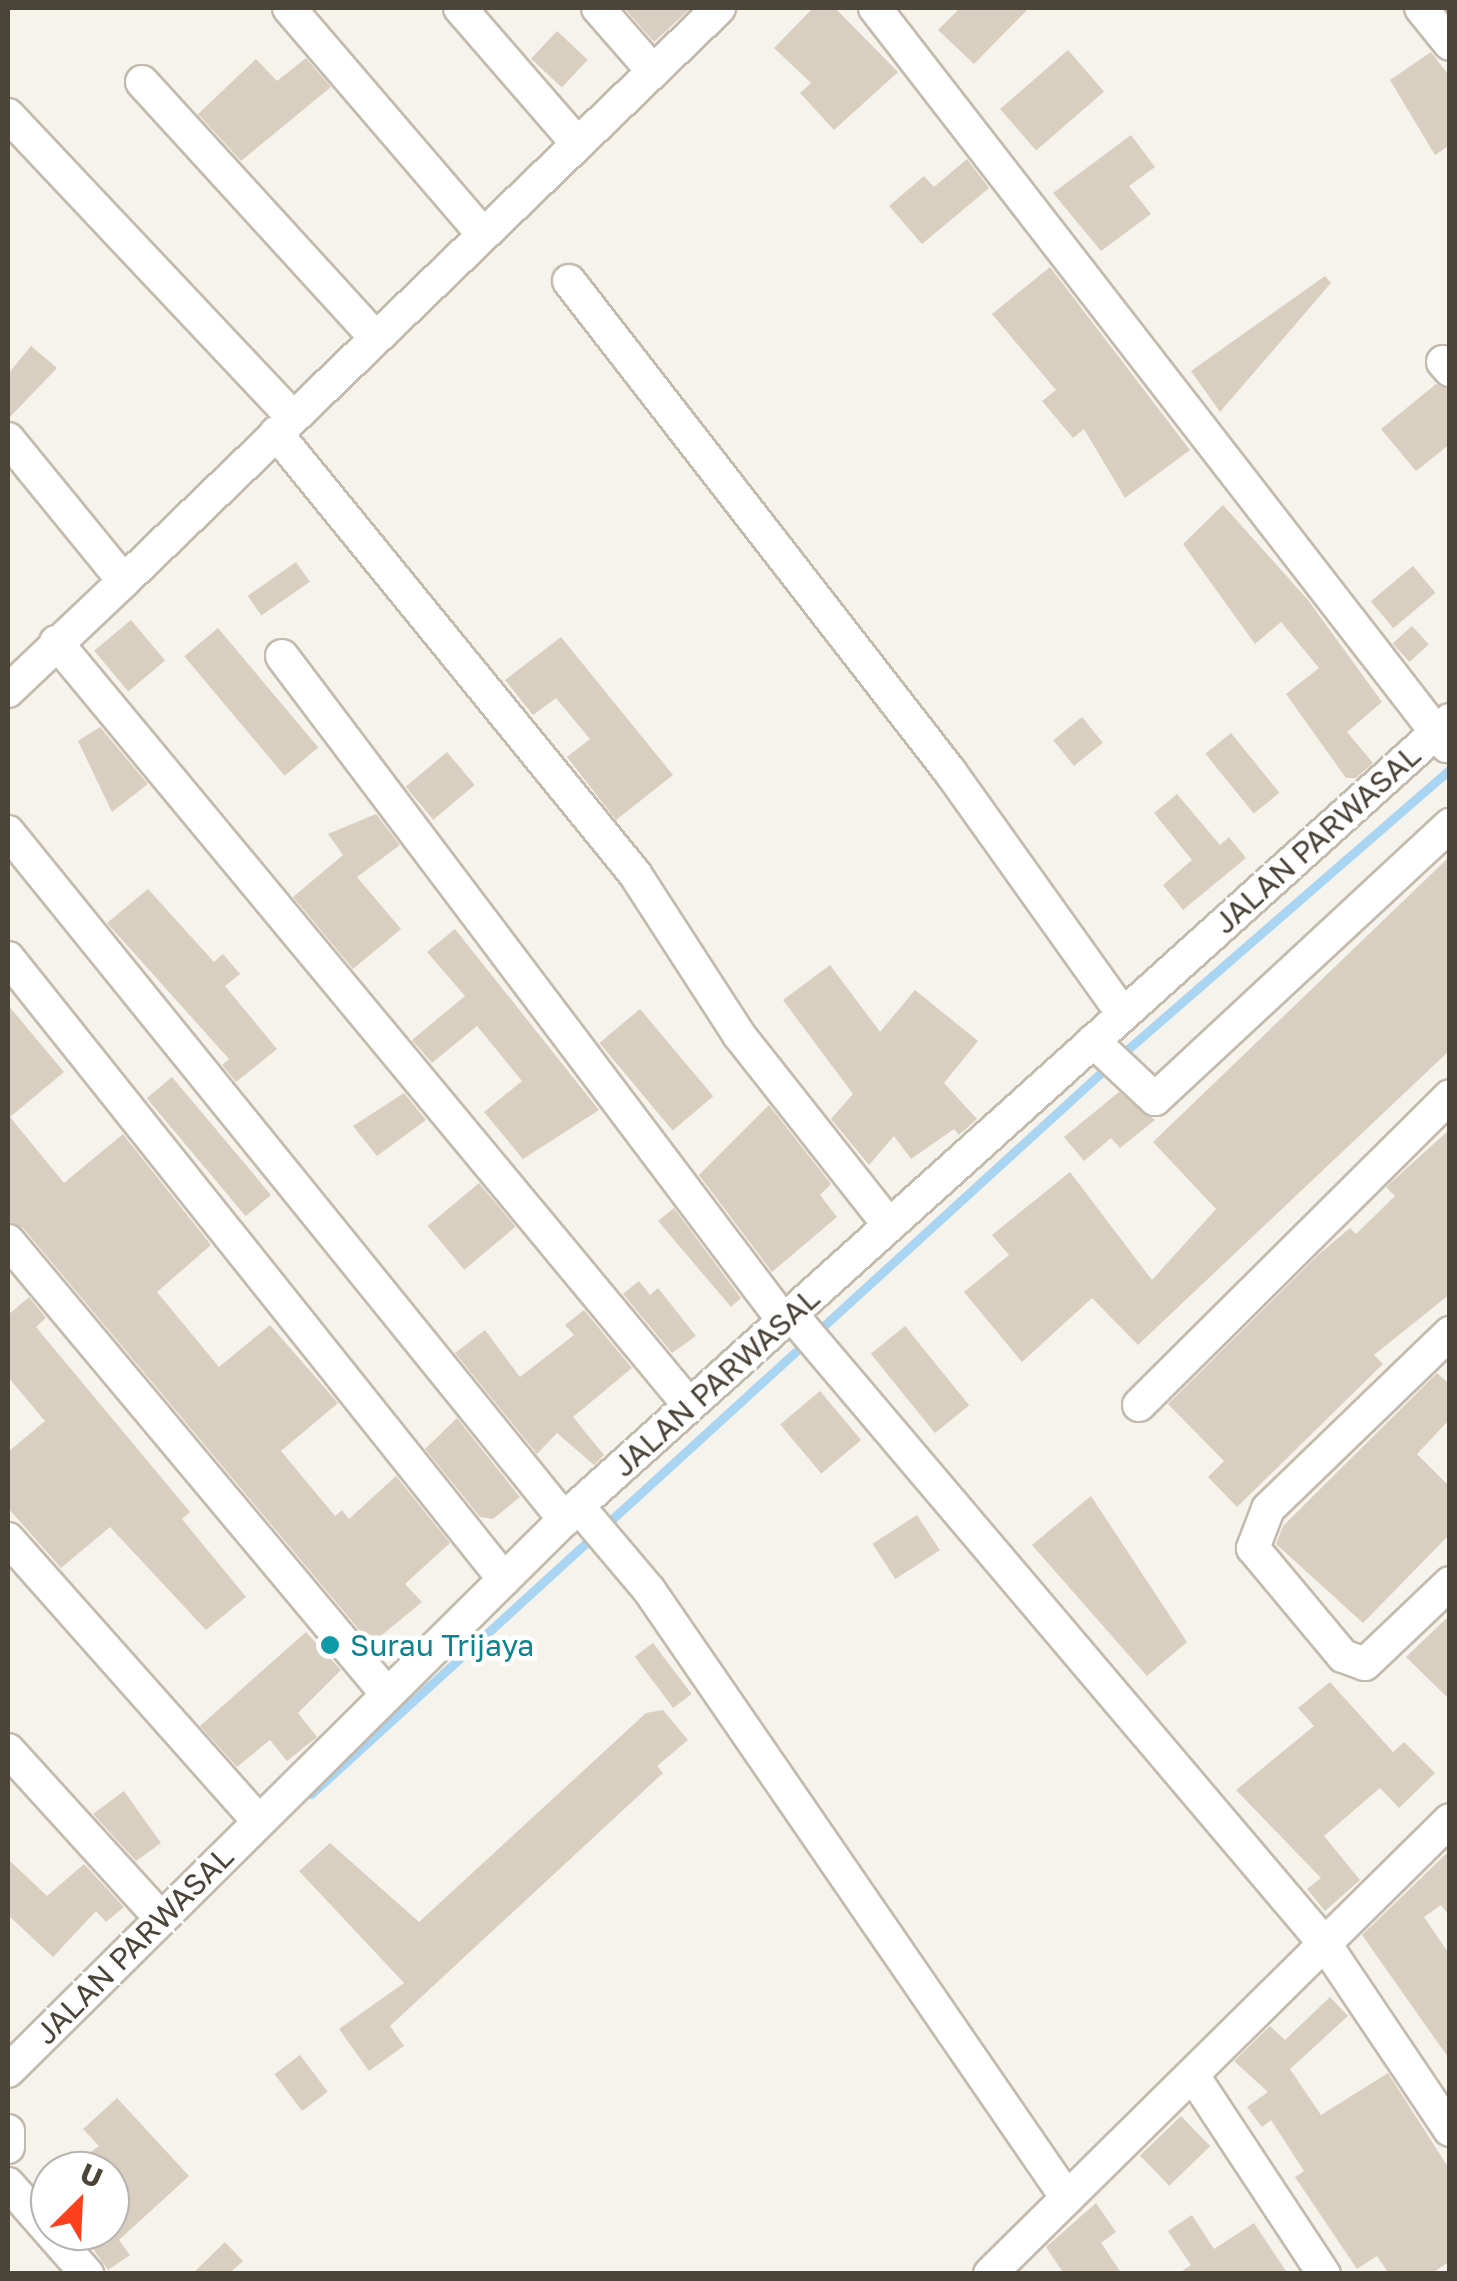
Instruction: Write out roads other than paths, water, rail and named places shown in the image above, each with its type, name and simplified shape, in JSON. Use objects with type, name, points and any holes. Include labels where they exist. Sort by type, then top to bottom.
[{"type":"street","points":[[289,8],[480,230]]},
{"type":"street","points":[[460,8],[577,142]]},
{"type":"street","points":[[598,8],[652,70]]},
{"type":"street","points":[[8,691],[284,424],[371,334],[719,8]]},
{"type":"street","points":[[875,8],[1446,738]]},
{"type":"street","points":[[1421,8],[1450,44]]},
{"type":"street","points":[[142,82],[371,334]]},
{"type":"street","points":[[8,115],[284,424],[635,874],[738,1034],[889,1224]]},
{"type":"street","points":[[570,281],[940,758],[1123,1014]]},
{"type":"street","points":[[8,439],[124,581]]},
{"type":"street","points":[[56,642],[689,1404]]},
{"type":"street","points":[[282,656],[791,1320],[1325,1944],[1450,2130]]},
{"type":"street","name":"JALAN PARWASAL","points":[[8,2071],[504,1579],[588,1522],[689,1404],[791,1320],[889,1224],[1106,1056],[1123,1014],[1446,738]]},
{"type":"street","points":[[1106,1056],[1147,1101],[1164,1092],[1450,825]]},
{"type":"street","points":[[8,832],[588,1522],[1067,2198]]},
{"type":"street","points":[[8,958],[504,1579]]},
{"type":"street","points":[[1139,1405],[1450,1096]]},
{"type":"street","points":[[8,1241],[386,1693]]},
{"type":"street","points":[[1450,1333],[1268,1510],[1252,1548],[1343,1656],[1364,1664],[1450,1583]]},
{"type":"street","points":[[8,1538],[258,1821]]},
{"type":"street","points":[[8,1750],[161,1918]]},
{"type":"street","points":[[1010,2266],[1067,2198],[1194,2078],[1450,1820]]},
{"type":"street","points":[[1194,2078],[1324,2274]]},
{"type":"street","points":[[8,2131],[8,2147]]},
{"type":"street","points":[[8,2184],[88,2274]]},
{"type":"waterway","points":[[1120,1056],[1450,769]]},
{"type":"waterway","points":[[817,1332],[1108,1066]]},
{"type":"waterway","points":[[311,1794],[805,1343]]},
{"type":"place","name":"Surau Trijaya","points":[[330,1645]]}]
